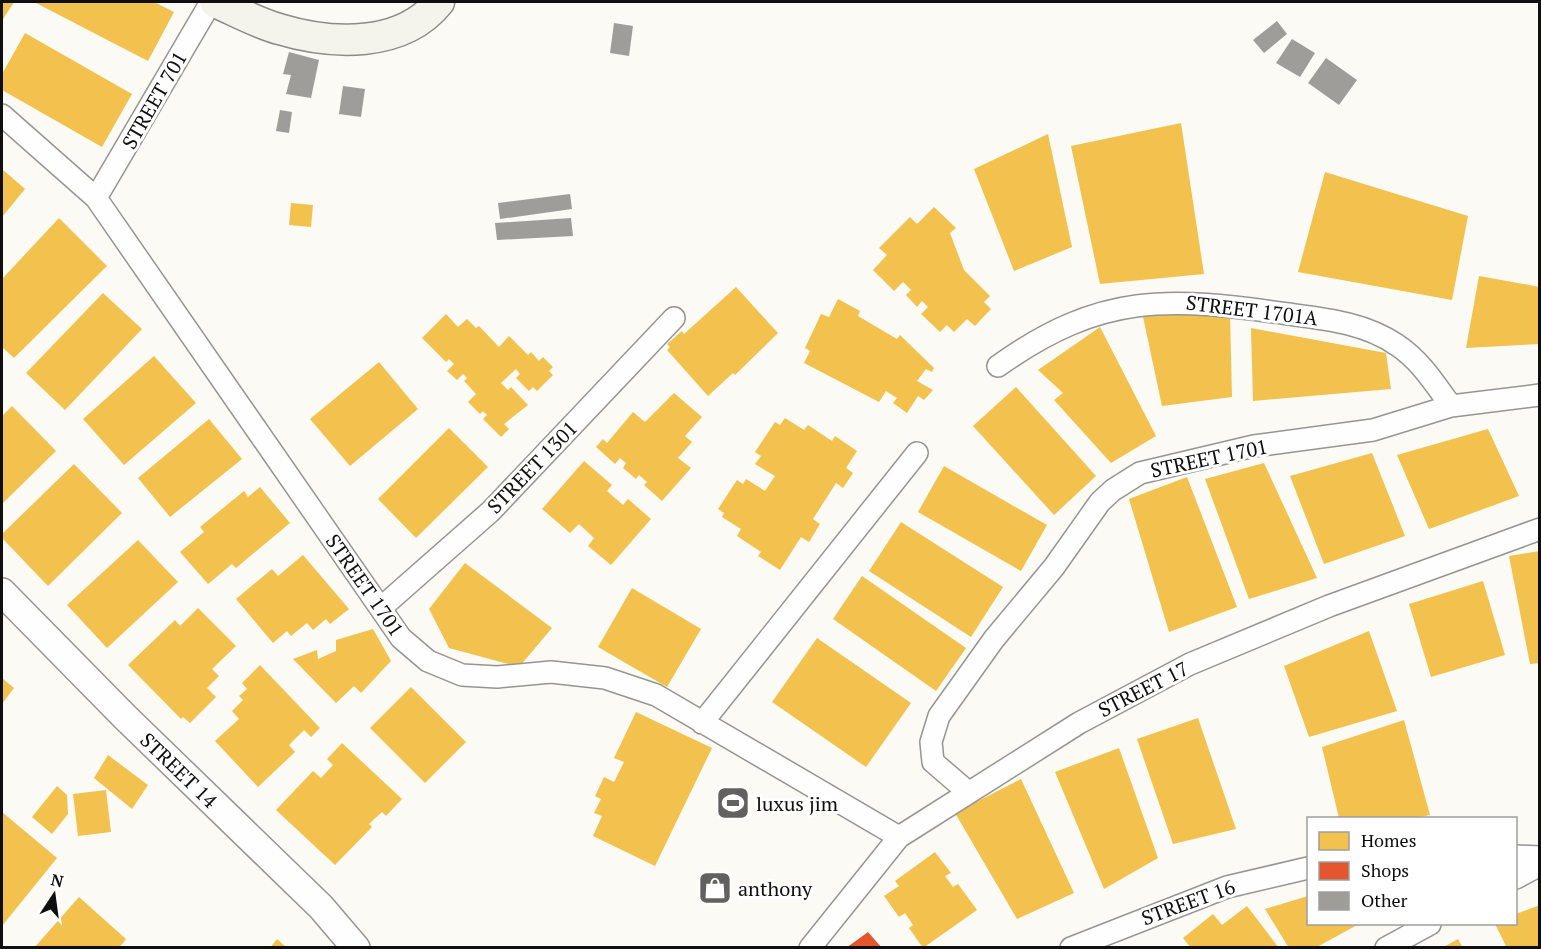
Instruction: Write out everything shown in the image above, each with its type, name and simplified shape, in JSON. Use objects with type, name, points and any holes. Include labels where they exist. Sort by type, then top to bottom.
[{"type":"main road","points":[[213,2],[281,30],[333,38],[373,39],[412,27],[439,2]]},
{"type":"street","name":"STREET 701","points":[[96,198],[213,2]]},
{"type":"street","name":"STREET 1701","points":[[2,115],[96,198],[382,607],[401,638],[428,661],[462,675],[497,677],[551,672],[605,678],[656,695],[899,837]]},
{"type":"street","name":"STREET 1701A","points":[[998,366],[1030,343],[1075,322],[1114,308],[1170,301],[1212,303],[1344,322],[1373,332],[1412,356],[1451,406]]},
{"type":"street","name":"STREET 1301","points":[[382,607],[491,511],[674,318]]},
{"type":"street","name":"STREET 1701","points":[[968,792],[933,762],[931,742],[939,716],[994,639],[1054,567],[1100,502],[1113,490],[1140,473],[1254,446],[1373,429],[1451,406],[1539,395]]},
{"type":"street","points":[[702,723],[917,453]]},
{"type":"street","name":"STREET 17","points":[[810,948],[899,837],[1078,723],[1190,664],[1329,606],[1539,529]]},
{"type":"street","name":"STREET 14","points":[[2,592],[125,717],[321,907],[356,948]]},
{"type":"street","points":[[1517,856],[1539,857]]},
{"type":"street","points":[[1517,877],[1539,865]]},
{"type":"street","name":"STREET 16","points":[[1071,948],[1217,890],[1265,876],[1307,868]]},
{"type":"street","points":[[1386,948],[1428,925]]},
{"type":"building: Homes","points":[[2,2],[14,2],[2,21]]},
{"type":"building: Homes","points":[[34,2],[154,2],[174,12],[148,61]]},
{"type":"building: Homes","points":[[25,33],[132,94],[102,147],[2,90],[2,74]]},
{"type":"building: Homes","points":[[1181,123],[1204,274],[1100,284],[1071,146]]},
{"type":"building: Homes","points":[[1048,134],[1072,247],[1014,271],[974,169]]},
{"type":"building: Homes","points":[[2,169],[25,189],[2,217]]},
{"type":"building: Homes","points":[[1325,172],[1468,216],[1452,300],[1298,272]]},
{"type":"building: Homes","points":[[291,203],[313,205],[311,227],[289,225]]},
{"type":"building: Homes","points":[[934,207],[956,228],[950,233],[964,270],[990,296],[984,302],[991,309],[975,326],[967,319],[954,332],[947,325],[940,332],[921,314],[928,307],[922,301],[917,307],[906,295],[911,290],[903,282],[894,291],[873,270],[887,255],[879,248],[910,217],[917,224]]},
{"type":"building: Homes","points":[[59,218],[107,266],[14,358],[2,347],[2,279]]},
{"type":"building: Homes","points":[[1479,276],[1540,287],[1540,344],[1466,348]]},
{"type":"building: Homes","points":[[736,287],[778,333],[735,375],[733,373],[708,396],[667,350],[670,347],[667,344],[682,331],[684,334]]},
{"type":"building: Homes","points":[[103,293],[142,329],[65,410],[26,373]]},
{"type":"building: Homes","points":[[838,299],[860,311],[858,316],[897,339],[900,335],[934,368],[932,372],[926,369],[917,381],[933,390],[924,400],[918,396],[907,413],[893,403],[897,398],[886,391],[879,402],[804,363],[810,351],[805,348],[821,314],[829,317]]},
{"type":"building: Homes","points":[[1142,312],[1230,313],[1232,397],[1162,406]]},
{"type":"building: Homes","points":[[446,314],[458,327],[467,319],[476,328],[479,326],[499,347],[509,336],[528,355],[531,352],[539,361],[543,357],[553,367],[549,371],[553,375],[537,391],[533,387],[529,391],[516,378],[520,374],[516,369],[501,383],[508,390],[511,387],[528,405],[504,424],[509,429],[501,437],[483,419],[487,415],[483,411],[480,414],[468,402],[476,394],[464,381],[467,378],[463,374],[457,380],[447,371],[454,364],[449,359],[446,362],[422,338]]},
{"type":"building: Homes","points":[[1100,327],[1156,436],[1111,463],[1054,400],[1063,393],[1038,370]]},
{"type":"building: Homes","points":[[1251,328],[1386,353],[1391,389],[1253,401]]},
{"type":"building: Homes","points":[[154,356],[196,403],[124,465],[83,419]]},
{"type":"building: Homes","points":[[379,362],[418,409],[350,466],[310,419]]},
{"type":"building: Homes","points":[[1016,387],[1096,476],[1054,515],[973,426]]},
{"type":"building: Homes","points":[[674,393],[702,417],[685,436],[692,442],[678,458],[691,468],[662,501],[644,485],[647,482],[639,475],[636,479],[623,468],[626,463],[620,458],[615,464],[596,447],[603,439],[607,443],[633,412],[645,422]]},
{"type":"building: Homes","points":[[12,406],[56,451],[2,504],[2,416]]},
{"type":"building: Homes","points":[[785,418],[804,430],[808,425],[832,441],[835,436],[857,451],[846,468],[853,473],[843,488],[836,483],[813,519],[820,524],[809,542],[801,537],[780,570],[758,556],[761,552],[737,536],[741,529],[722,517],[724,513],[718,509],[737,480],[743,484],[746,479],[765,491],[775,476],[755,464],[761,456],[755,452],[775,422],[780,425]]},
{"type":"building: Homes","points":[[209,419],[242,459],[170,517],[138,478]]},
{"type":"building: Homes","points":[[449,428],[488,467],[416,538],[378,499]]},
{"type":"building: Homes","points":[[1488,429],[1519,496],[1429,529],[1397,455]]},
{"type":"building: Homes","points":[[1372,453],[1405,536],[1324,564],[1290,476]]},
{"type":"building: Homes","points":[[584,461],[612,485],[607,491],[623,505],[628,499],[651,519],[611,565],[588,546],[594,538],[579,524],[570,533],[542,509]]},
{"type":"building: Homes","points":[[1264,463],[1317,578],[1249,599],[1205,479]]},
{"type":"building: Homes","points":[[74,464],[122,513],[48,586],[2,538],[2,534]]},
{"type":"building: Homes","points":[[944,466],[1047,525],[1021,571],[918,512]]},
{"type":"building: Homes","points":[[1187,477],[1237,607],[1169,632],[1129,499]]},
{"type":"building: Homes","points":[[260,487],[290,523],[236,568],[232,564],[208,584],[180,552],[204,532],[200,527],[244,491],[248,497]]},
{"type":"building: Homes","points":[[901,522],[1003,587],[971,637],[869,571]]},
{"type":"building: Homes","points":[[138,540],[178,582],[107,648],[67,605]]},
{"type":"building: Homes","points":[[1540,551],[1540,663],[1530,664],[1509,556]]},
{"type":"building: Homes","points":[[303,555],[349,609],[330,624],[326,619],[313,630],[307,623],[291,636],[287,631],[273,643],[236,599],[272,569],[278,576]]},
{"type":"building: Homes","points":[[465,563],[552,628],[519,667],[449,648],[429,609]]},
{"type":"building: Homes","points":[[862,576],[966,648],[936,691],[833,619]]},
{"type":"building: Homes","points":[[1483,581],[1505,655],[1431,677],[1409,604]]},
{"type":"building: Homes","points":[[632,588],[701,629],[667,687],[598,647]]},
{"type":"building: Homes","points":[[198,608],[236,646],[212,669],[219,676],[207,688],[216,697],[190,723],[183,717],[181,719],[128,665],[175,620],[180,626]]},
{"type":"building: Homes","points":[[373,629],[391,661],[361,693],[354,686],[336,703],[293,659],[317,650],[318,659],[336,651],[336,640]]},
{"type":"building: Homes","points":[[1369,631],[1397,711],[1309,737],[1284,666]]},
{"type":"building: Homes","points":[[817,638],[911,703],[866,767],[772,702]]},
{"type":"building: Homes","points":[[260,665],[320,728],[311,737],[304,730],[289,745],[295,752],[258,787],[215,741],[239,719],[232,711],[243,700],[239,696],[247,689],[242,683]]},
{"type":"building: Homes","points":[[2,678],[14,688],[2,704]]},
{"type":"building: Homes","points":[[411,687],[466,742],[425,783],[370,728]]},
{"type":"building: Homes","points":[[636,712],[712,748],[655,866],[593,836],[602,816],[594,813],[601,799],[595,796],[604,777],[614,782],[624,762],[614,758]]},
{"type":"building: Homes","points":[[1198,718],[1236,829],[1173,844],[1137,739]]},
{"type":"building: Homes","points":[[1404,720],[1430,815],[1339,817],[1322,747]]},
{"type":"building: Homes","points":[[342,743],[402,799],[386,816],[382,812],[369,824],[372,827],[335,865],[276,810],[313,771],[321,778],[333,765],[327,759]]},
{"type":"building: Homes","points":[[1119,748],[1158,858],[1104,889],[1055,772]]},
{"type":"building: Homes","points":[[108,755],[148,785],[132,809],[94,778]]},
{"type":"building: Homes","points":[[1021,779],[1074,893],[1017,919],[955,813]]},
{"type":"building: Homes","points":[[57,786],[67,795],[68,814],[52,834],[32,817]]},
{"type":"building: Homes","points":[[106,790],[111,832],[78,836],[73,794]]},
{"type":"building: Homes","points":[[2,812],[57,858],[2,926]]},
{"type":"building: Homes","points":[[935,852],[951,873],[945,876],[953,887],[958,884],[977,910],[923,948],[909,928],[913,925],[905,913],[899,917],[884,896],[899,886],[895,881]]},
{"type":"building: Homes","points":[[1307,896],[1307,925],[1357,925],[1315,948],[1289,948],[1265,909]]},
{"type":"building: Homes","points":[[79,897],[126,939],[119,948],[34,948]]},
{"type":"building: Homes","points":[[1540,905],[1540,948],[1507,948],[1496,925],[1517,925],[1517,914]]},
{"type":"building: Homes","points":[[1247,906],[1279,948],[1191,948],[1183,938],[1213,914],[1222,925]]},
{"type":"building: Homes","points":[[277,939],[287,948],[270,948]]},
{"type":"building: Homes","points":[[1458,939],[1463,948],[1442,948]]},
{"type":"building: Shops","points":[[868,932],[882,948],[846,948]]},
{"type":"building: Other","points":[[1277,21],[1287,34],[1264,53],[1253,40]]},
{"type":"building: Other","points":[[614,23],[633,26],[629,56],[610,53]]},
{"type":"building: Other","points":[[1292,39],[1315,53],[1300,77],[1276,63]]},
{"type":"building: Other","points":[[289,52],[319,60],[311,98],[286,94],[291,75],[283,74]]},
{"type":"building: Other","points":[[1326,58],[1357,80],[1339,105],[1308,83]]},
{"type":"building: Other","points":[[343,86],[365,89],[361,117],[339,114]]},
{"type":"building: Other","points":[[280,110],[292,112],[289,133],[276,131]]},
{"type":"building: Other","points":[[570,194],[572,209],[500,219],[498,203]]},
{"type":"building: Other","points":[[571,218],[573,236],[497,240],[495,223]]},
{"type":"place","name":"luxus jim","points":[[733,803]]},
{"type":"place","name":"anthony","points":[[715,888]]}]
